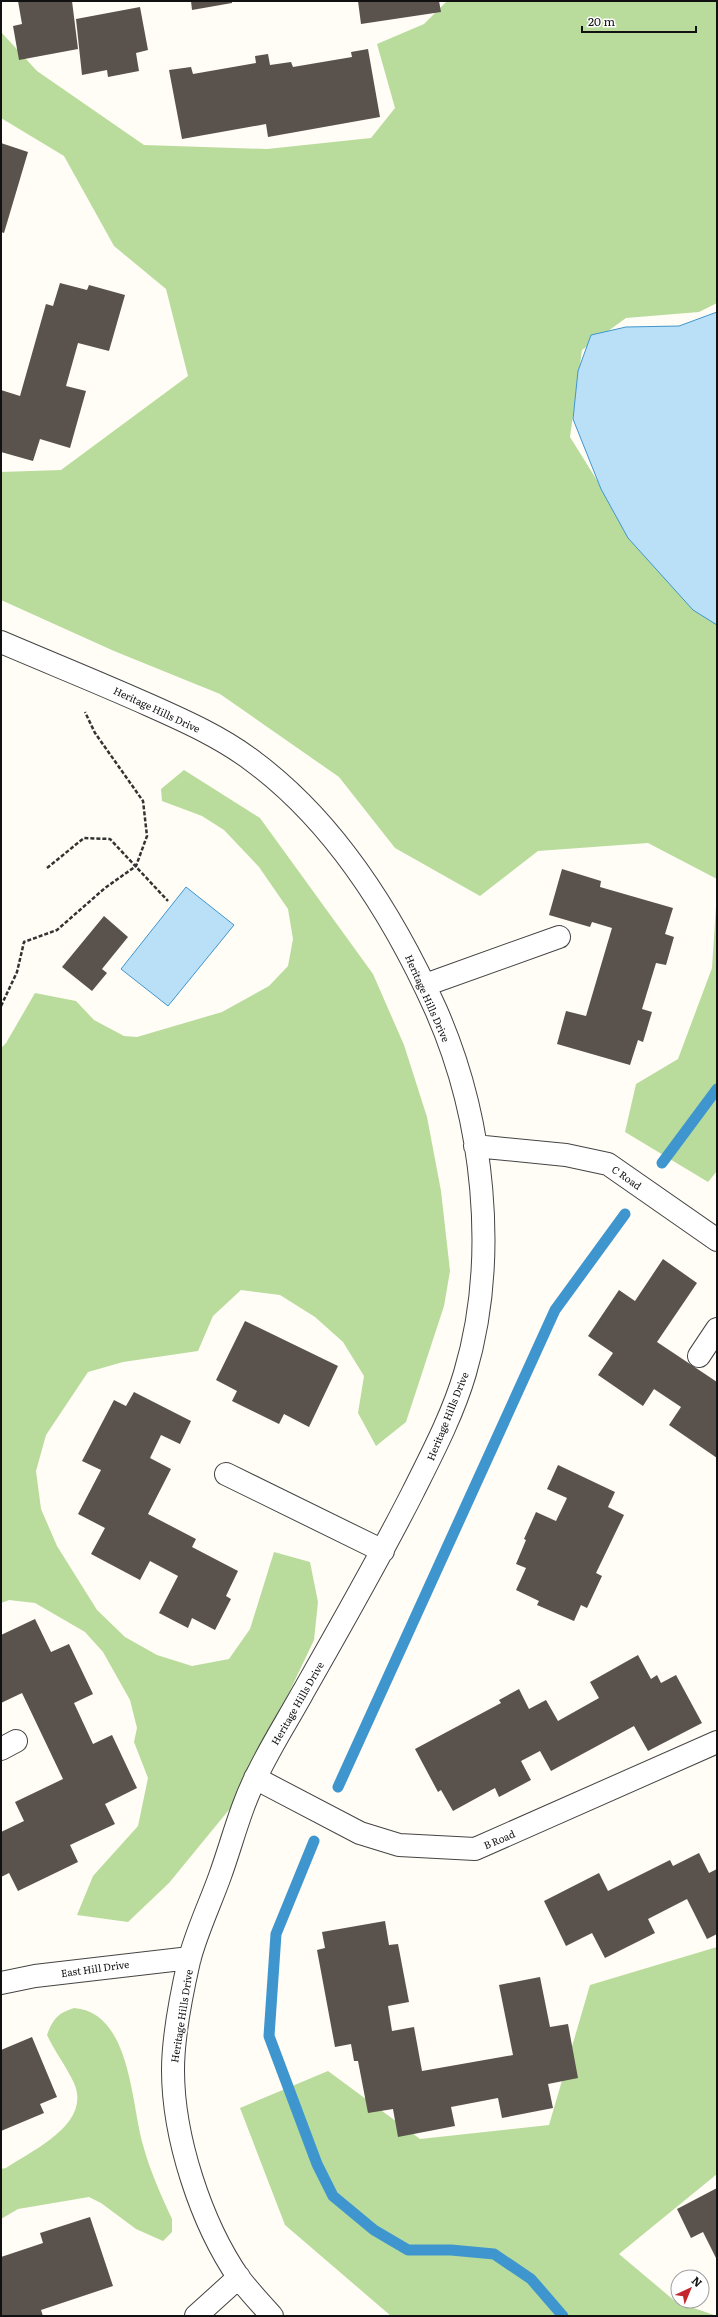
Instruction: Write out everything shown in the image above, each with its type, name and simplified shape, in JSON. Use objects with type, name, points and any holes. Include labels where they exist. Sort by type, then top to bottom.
[{"type":"street","name":"Heritage Hills Drive","points":[[4,647],[86,678],[195,726],[254,761],[300,802],[350,859],[390,917],[425,985],[448,1041],[463,1090],[475,1146],[482,1205],[484,1259],[478,1314],[465,1374],[438,1443],[383,1551],[255,1778],[190,1958],[179,2011],[173,2068],[177,2123],[194,2182],[213,2231],[239,2277],[272,2316]]},
{"type":"street","points":[[425,985],[559,937]]},
{"type":"street","name":"C Road","points":[[475,1146],[566,1155],[608,1164],[717,1240]]},
{"type":"street","points":[[699,1356],[717,1329]]},
{"type":"street","points":[[226,1474],[383,1551]]},
{"type":"street","name":"B Road","points":[[255,1778],[360,1833],[399,1845],[476,1849],[717,1742]]},
{"type":"street","name":"East Hill Drive","points":[[1,1983],[74,1971],[190,1958]]},
{"type":"street","points":[[196,2316],[239,2277]]},
{"type":"path","points":[[1,1006],[17,972],[24,942],[57,930],[105,888],[136,866],[147,836],[143,801],[95,733],[83,709],[86,678]]},
{"type":"path","points":[[47,868],[84,838],[110,839],[168,901]]},
{"type":"green space","points":[[447,1],[717,1],[717,303],[699,312],[626,318],[582,350],[570,437],[638,546],[717,620],[717,879],[648,843],[538,851],[480,896],[395,848],[339,777],[220,694],[114,651],[1,600],[1,472],[61,470],[188,376],[166,289],[114,246],[64,156],[1,118],[1,32],[37,71],[144,145],[267,149],[371,138],[395,108],[377,44],[424,24]]},
{"type":"green space","points":[[184,770],[260,818],[373,974],[404,1045],[427,1117],[441,1191],[450,1271],[444,1306],[406,1422],[376,1446],[358,1413],[364,1376],[343,1342],[315,1317],[280,1295],[241,1290],[213,1316],[198,1351],[123,1362],[88,1372],[46,1435],[36,1471],[41,1509],[57,1546],[97,1610],[125,1637],[157,1655],[192,1666],[229,1659],[250,1629],[274,1552],[310,1562],[318,1602],[314,1640],[265,1743],[255,1778],[169,1883],[128,1922],[77,1915],[93,1876],[138,1826],[148,1778],[134,1742],[137,1728],[130,1700],[103,1652],[85,1632],[35,1603],[9,1600],[1,1603],[1,1048],[6,1043],[35,993],[76,1001],[94,1020],[124,1036],[137,1037],[222,1012],[269,986],[288,966],[293,939],[288,909],[259,867],[224,830],[202,816],[162,801],[161,789]]},
{"type":"green space","points":[[717,891],[717,1171],[708,1182],[625,1132],[636,1084],[678,1059],[712,968]]},
{"type":"green space","points":[[717,1947],[717,2174],[619,2254],[670,2297],[670,2309],[696,2309],[717,2316],[391,2316],[285,2225],[240,2108],[328,2071],[420,2139],[549,2125],[590,1985]]},
{"type":"green space","points":[[74,2008],[93,2013],[107,2025],[118,2042],[131,2085],[146,2155],[156,2183],[172,2219],[172,2232],[163,2241],[136,2229],[101,2203],[89,2197],[18,2209],[1,2219],[1,2169],[6,2168],[31,2153],[57,2134],[68,2123],[75,2111],[77,2098],[74,2083],[47,2035],[57,2017]]},
{"type":"water","points":[[717,312],[717,625],[693,610],[628,538],[601,489],[573,419],[578,371],[591,335],[626,327],[679,326]]},
{"type":"water","points":[[186,887],[234,925],[168,1006],[121,969]]},
{"type":"building","points":[[18,1],[72,1],[78,49],[19,60],[13,26],[22,24]]},
{"type":"building","points":[[191,1],[232,1],[232,3],[192,10]]},
{"type":"building","points":[[358,1],[439,1],[441,12],[361,24]]},
{"type":"building","points":[[140,7],[148,50],[136,53],[139,71],[108,77],[107,70],[82,75],[76,19]]},
{"type":"building","points":[[368,49],[380,117],[268,137],[266,124],[182,139],[169,70],[191,67],[193,74],[256,63],[255,56],[268,54],[270,65],[291,62],[293,67],[352,57],[351,52]]},
{"type":"building","points":[[1,143],[28,152],[4,233],[1,232]]},
{"type":"building","points":[[60,283],[87,290],[89,285],[125,295],[109,351],[78,343],[66,386],[86,391],[70,448],[40,439],[33,461],[1,452],[1,390],[20,396],[46,304],[53,306]]},
{"type":"building","points":[[562,869],[601,881],[600,887],[673,908],[665,934],[674,937],[666,965],[656,963],[642,1009],[652,1012],[643,1042],[638,1040],[630,1065],[557,1044],[566,1011],[586,1016],[612,928],[592,922],[590,927],[549,915]]},
{"type":"building","points":[[104,916],[128,937],[102,969],[107,973],[92,991],[62,967]]},
{"type":"building","points":[[663,1259],[697,1283],[657,1342],[717,1382],[717,1458],[669,1425],[681,1407],[654,1389],[643,1406],[598,1375],[613,1353],[588,1336],[619,1290],[635,1301]]},
{"type":"building","points":[[245,1321],[338,1366],[309,1427],[284,1414],[279,1424],[232,1401],[237,1391],[216,1380]]},
{"type":"building","points":[[134,1392],[191,1421],[180,1444],[161,1435],[150,1458],[171,1469],[148,1514],[196,1539],[192,1547],[238,1571],[226,1596],[231,1599],[215,1630],[192,1618],[188,1628],[159,1613],[178,1576],[150,1561],[140,1580],[91,1554],[105,1528],[78,1514],[101,1470],[82,1461],[114,1400],[126,1406]]},
{"type":"building","points":[[558,1465],[615,1492],[608,1507],[624,1515],[596,1573],[602,1576],[587,1608],[581,1605],[574,1621],[537,1605],[539,1601],[516,1590],[526,1568],[516,1564],[526,1540],[524,1539],[536,1512],[556,1521],[567,1498],[547,1489]]},
{"type":"building","points":[[35,1619],[51,1652],[69,1644],[93,1694],[74,1703],[93,1744],[112,1735],[137,1788],[105,1804],[115,1824],[70,1845],[78,1862],[18,1891],[9,1873],[1,1877],[1,1832],[24,1821],[15,1802],[63,1779],[22,1693],[1,1703],[1,1635]]},
{"type":"building","points":[[638,1655],[651,1679],[657,1675],[661,1683],[676,1675],[702,1723],[648,1751],[634,1726],[551,1771],[540,1751],[521,1761],[531,1780],[499,1797],[495,1788],[453,1811],[441,1790],[438,1792],[415,1749],[501,1703],[499,1700],[519,1689],[529,1709],[546,1700],[558,1721],[599,1698],[590,1682]]},
{"type":"building","points":[[699,1853],[709,1873],[717,1869],[717,1934],[707,1939],[687,1899],[648,1919],[655,1933],[605,1958],[592,1933],[566,1946],[544,1901],[599,1873],[608,1891],[670,1860],[673,1866]]},
{"type":"building","points":[[385,1921],[389,1945],[398,1944],[409,2002],[388,2006],[392,2031],[414,2027],[422,2071],[513,2055],[499,1985],[540,1977],[550,2027],[568,2024],[578,2078],[548,2084],[553,2108],[502,2118],[498,2098],[451,2107],[455,2126],[398,2137],[393,2109],[368,2113],[358,2061],[354,2061],[351,2044],[335,2047],[317,1950],[325,1948],[322,1932]]},
{"type":"building","points":[[32,2037],[57,2097],[40,2104],[44,2113],[1,2131],[1,2050]]},
{"type":"building","points":[[717,2188],[717,2260],[703,2232],[691,2238],[677,2209]]},
{"type":"building","points":[[90,2217],[113,2286],[41,2310],[43,2316],[1,2316],[1,2257],[43,2243],[40,2233]]},
{"type":"waterway","points":[[662,1163],[717,1089]]},
{"type":"waterway","points":[[338,1787],[555,1310],[625,1214]]},
{"type":"waterway","points":[[314,1841],[276,1934],[269,2036],[317,2164],[333,2196],[374,2230],[408,2250],[451,2250],[494,2254],[531,2279],[563,2316]]}]
